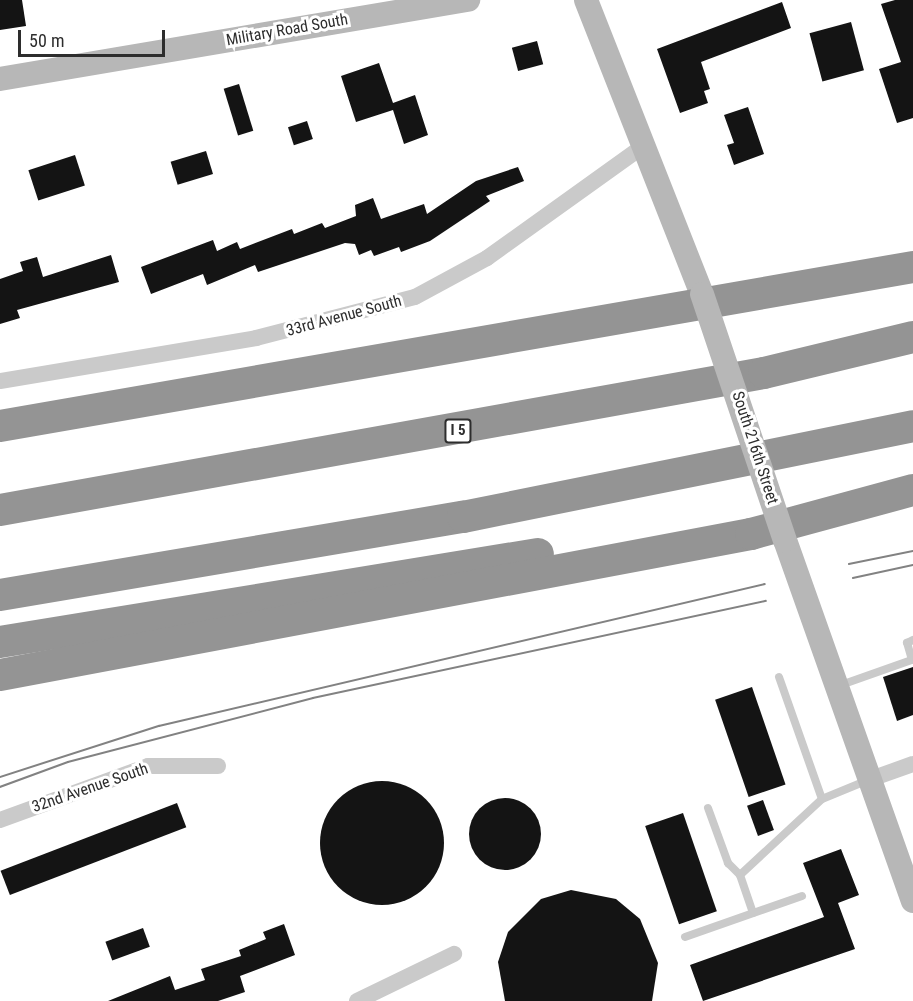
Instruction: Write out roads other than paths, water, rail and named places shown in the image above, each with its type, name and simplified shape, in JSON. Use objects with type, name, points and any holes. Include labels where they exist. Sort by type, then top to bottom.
[{"type":"highway","points":[[0,426],[913,267]]},
{"type":"highway","name":"I 5","points":[[0,510],[355,450],[764,373],[913,337]]},
{"type":"highway","points":[[0,595],[463,517],[913,426]]},
{"type":"highway","points":[[0,642],[737,522],[913,485]]},
{"type":"highway","points":[[0,675],[751,534],[913,490]]},
{"type":"main road","name":"Military Road South","points":[[0,79],[468,0]]},
{"type":"main road","name":"South 216th Street","points":[[586,0],[702,294],[834,687],[913,901]]},
{"type":"street","name":"33rd Avenue South","points":[[0,381],[256,338],[415,297],[487,258],[645,145]]},
{"type":"street","points":[[868,780],[913,764]]},
{"type":"street","name":"32nd Avenue South","points":[[0,820],[148,766],[218,766]]},
{"type":"street","points":[[357,1001],[454,954]]},
{"type":"lane","points":[[834,687],[912,660],[907,643],[913,640]]},
{"type":"lane","points":[[779,677],[822,799]]},
{"type":"lane","points":[[740,875],[822,799],[868,780]]},
{"type":"lane","points":[[708,808],[728,863],[740,875],[753,913]]},
{"type":"lane","points":[[685,938],[802,896]]},
{"type":"tram line","points":[[849,564],[913,551]]},
{"type":"tram line","points":[[853,578],[913,565]]},
{"type":"tram line","points":[[0,777],[159,726],[765,584]]},
{"type":"tram line","points":[[0,787],[68,762],[313,698],[766,601]]}]
